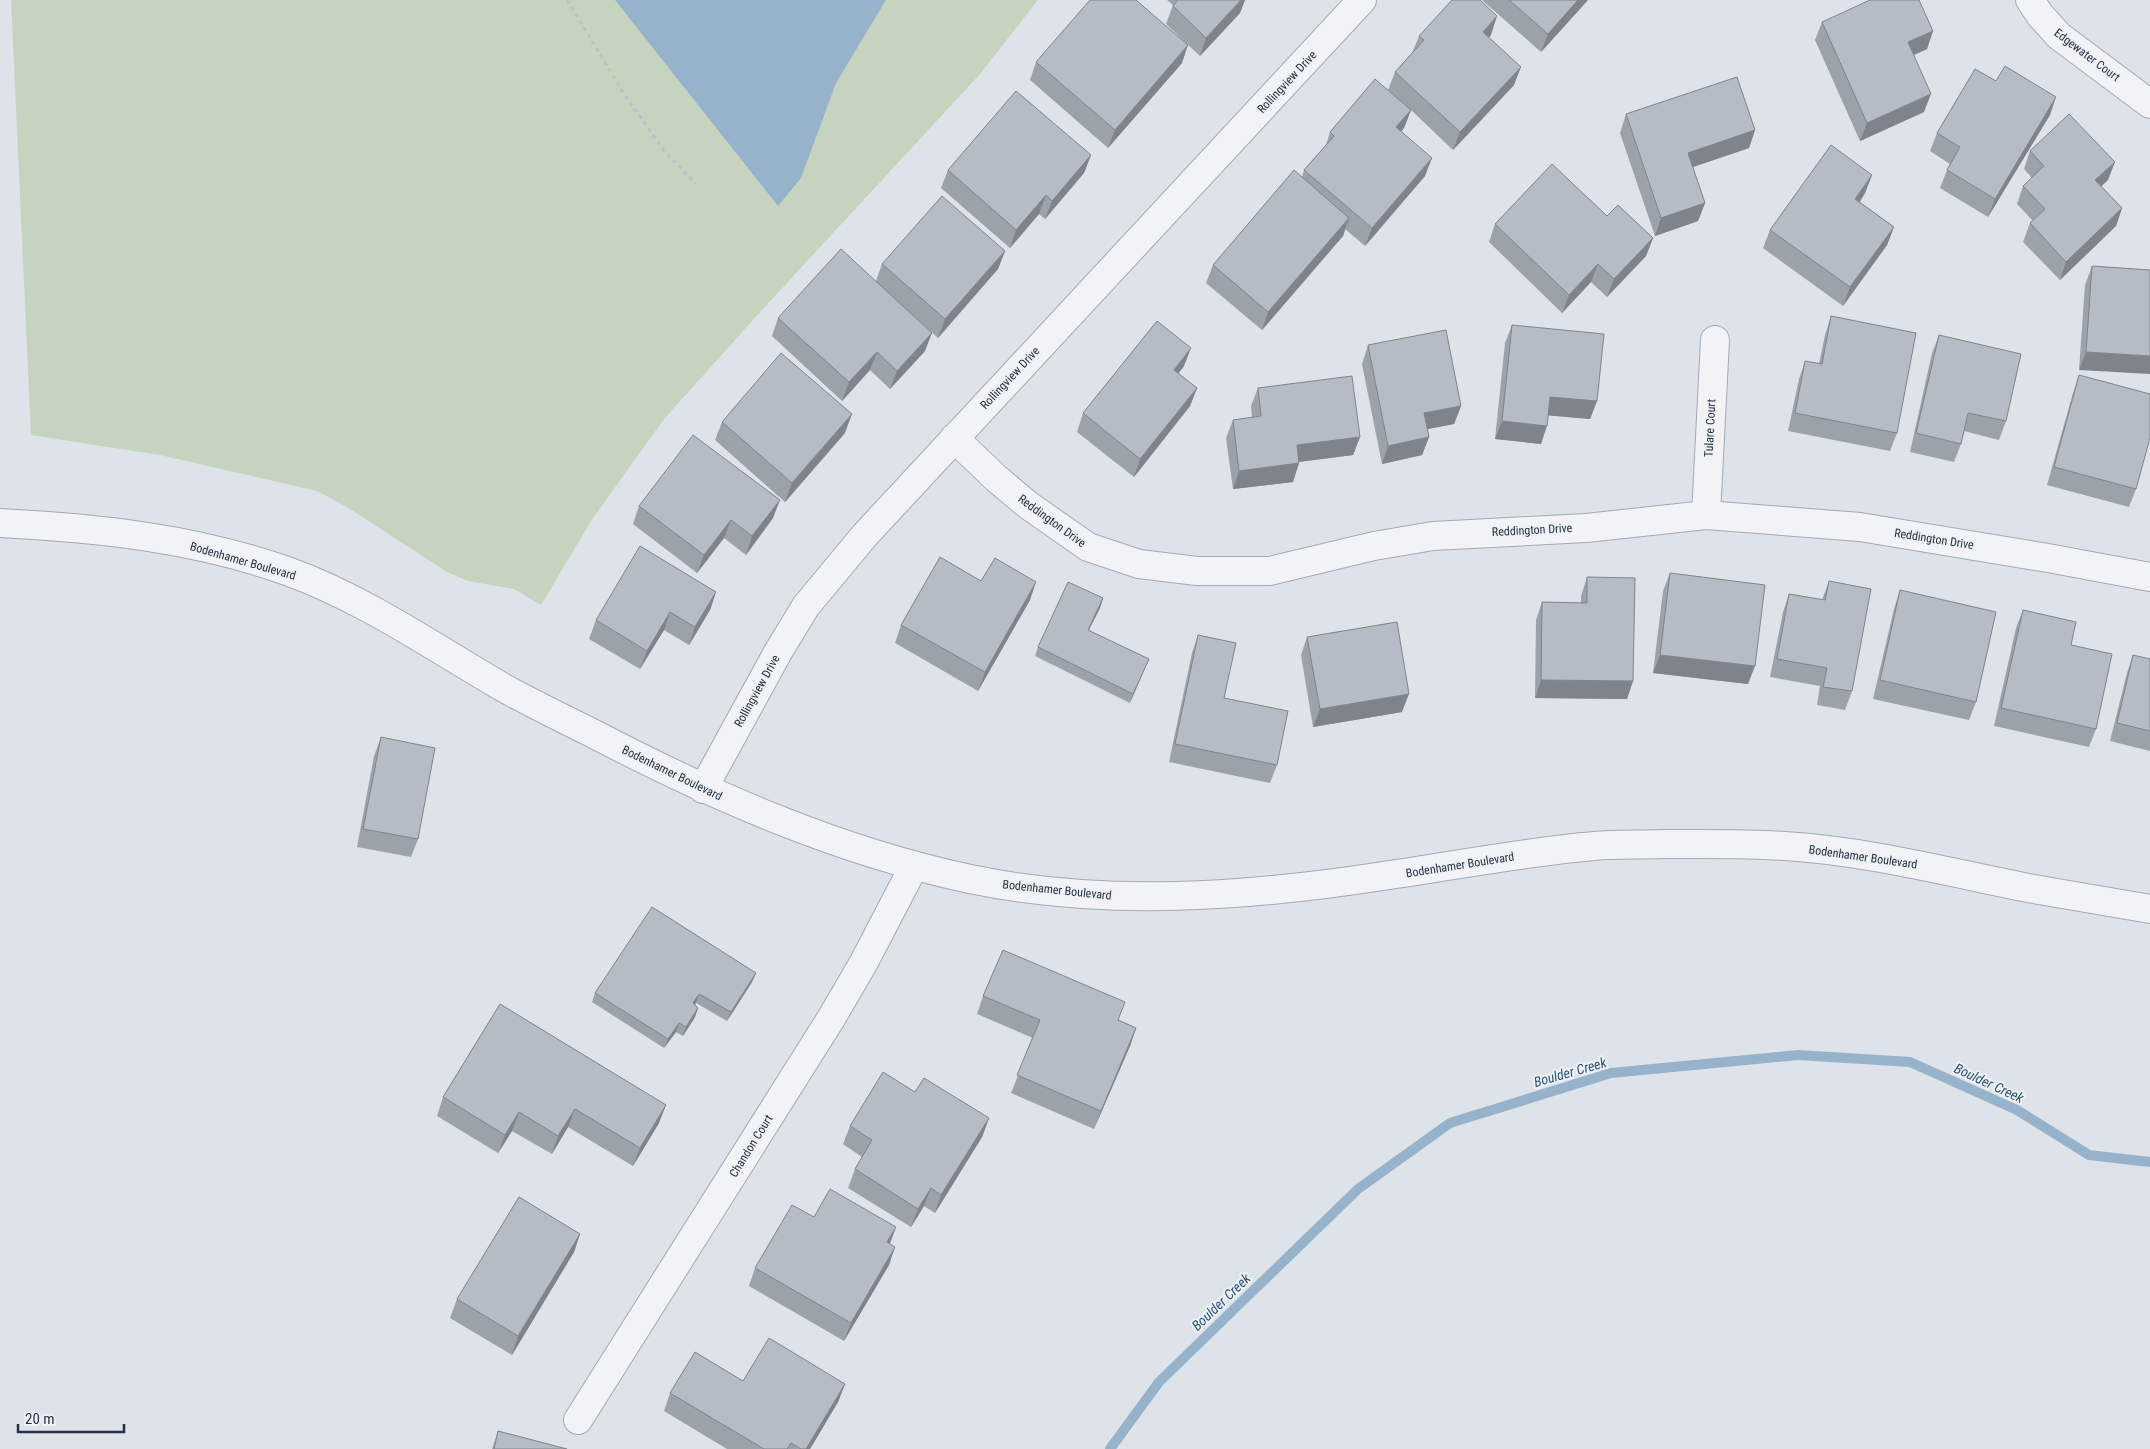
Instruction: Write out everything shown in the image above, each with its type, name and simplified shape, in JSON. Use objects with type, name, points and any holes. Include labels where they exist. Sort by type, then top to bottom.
[{"type":"street","name":"Rollingview Drive","points":[[703,789],[778,652],[806,606],[865,535],[1362,0]]},
{"type":"street","name":"Edgewater Court","points":[[2030,0],[2040,15],[2059,36],[2150,104]]},
{"type":"street","name":"Tulare Court","points":[[1706,515],[1715,340]]},
{"type":"street","name":"Reddington Drive","points":[[954,438],[997,479],[1028,505],[1088,547],[1139,564],[1197,571],[1270,571],[1374,546],[1433,536],[1586,528],[1706,515],[1860,527],[2150,577]]},
{"type":"street","name":"Bodenhamer Boulevard","points":[[0,523],[81,528],[149,536],[220,552],[286,571],[336,592],[384,616],[509,690],[703,789],[803,830],[914,866],[1028,890],[1109,896],[1178,896],[1279,890],[1596,846],[1691,844],[1786,846],[1918,865],[2031,888],[2150,909]]},
{"type":"street","name":"Chandon Court","points":[[578,1420],[832,1017],[864,962],[914,866]]},
{"type":"path","points":[[567,0],[623,92],[664,151],[696,184]]},
{"type":"green space","points":[[11,0],[1038,0],[980,74],[664,419],[593,518],[541,605],[514,589],[468,581],[447,572],[347,507],[317,491],[160,455],[31,435]]},
{"type":"water","points":[[615,0],[886,0],[836,83],[801,178],[778,206]]},
{"type":"building","points":[[1090,0],[1136,0],[1188,45],[1115,130],[1036,62]]},
{"type":"building","points":[[1178,0],[1241,0],[1206,38],[1173,6]]},
{"type":"building","points":[[1452,0],[1480,0],[1497,16],[1483,32],[1521,67],[1460,132],[1395,72],[1424,40],[1419,36]]},
{"type":"building","points":[[1509,0],[1578,0],[1548,34]]},
{"type":"building","points":[[1870,0],[1919,0],[1933,31],[1908,42],[1931,94],[1867,123],[1822,22]]},
{"type":"building","points":[[2005,66],[2056,97],[1995,199],[1947,170],[1960,147],[1937,133],[1975,69],[1996,81]]},
{"type":"building","points":[[1737,77],[1755,130],[1688,153],[1705,203],[1661,218],[1626,114]]},
{"type":"building","points":[[1375,79],[1411,110],[1396,127],[1432,158],[1372,228],[1304,170],[1334,136],[1330,132]]},
{"type":"building","points":[[1016,91],[1091,155],[1052,201],[1046,195],[1016,230],[948,170]]},
{"type":"building","points":[[2069,114],[2115,162],[2095,180],[2122,208],[2066,262],[2030,223],[2045,209],[2023,186],[2044,166],[2030,151]]},
{"type":"building","points":[[1831,145],[1872,175],[1855,199],[1894,227],[1850,287],[1770,230]]},
{"type":"building","points":[[1552,164],[1607,216],[1618,205],[1653,238],[1614,279],[1598,264],[1569,295],[1495,224]]},
{"type":"building","points":[[1294,170],[1349,218],[1268,312],[1213,265]]},
{"type":"building","points":[[942,196],[1005,251],[945,319],[882,264]]},
{"type":"building","points":[[841,249],[932,333],[897,371],[877,352],[849,382],[778,318]]},
{"type":"building","points":[[2092,266],[2150,270],[2150,356],[2086,352]]},
{"type":"building","points":[[1831,316],[1916,333],[1897,433],[1795,413],[1805,361],[1822,364]]},
{"type":"building","points":[[1157,321],[1191,348],[1174,370],[1197,388],[1140,459],[1083,413]]},
{"type":"building","points":[[1512,325],[1604,334],[1597,401],[1550,397],[1547,426],[1502,421]]},
{"type":"building","points":[[1446,330],[1461,406],[1424,413],[1429,437],[1388,446],[1368,345]]},
{"type":"building","points":[[1939,335],[2021,354],[2006,421],[1968,413],[1961,444],[1916,433]]},
{"type":"building","points":[[781,353],[852,414],[792,483],[722,422]]},
{"type":"building","points":[[2079,375],[2150,394],[2150,438],[2136,489],[2054,467]]},
{"type":"building","points":[[1352,376],[1360,437],[1297,445],[1299,463],[1239,471],[1233,420],[1261,416],[1258,388]]},
{"type":"building","points":[[693,435],[780,500],[752,536],[731,520],[704,555],[639,506]]},
{"type":"building","points":[[640,546],[716,592],[695,627],[670,612],[647,651],[596,620]]},
{"type":"building","points":[[940,557],[981,581],[995,558],[1036,582],[985,672],[901,625]]},
{"type":"building","points":[[1670,573],[1765,585],[1755,666],[1660,655]]},
{"type":"building","points":[[1587,577],[1635,578],[1633,681],[1541,680],[1542,602],[1587,603]]},
{"type":"building","points":[[1829,581],[1871,589],[1852,691],[1823,687],[1827,668],[1777,659],[1789,594],[1825,600]]},
{"type":"building","points":[[1068,582],[1103,598],[1088,630],[1149,659],[1133,694],[1038,647]]},
{"type":"building","points":[[1900,590],[1996,612],[1976,702],[1880,680]]},
{"type":"building","points":[[2023,610],[2076,622],[2071,645],[2112,654],[2096,729],[2001,708]]},
{"type":"building","points":[[1397,622],[1409,694],[1320,709],[1307,637]]},
{"type":"building","points":[[1198,635],[1236,643],[1224,698],[1288,711],[1277,765],[1175,744]]},
{"type":"building","points":[[2133,655],[2150,659],[2150,731],[2117,723]]},
{"type":"building","points":[[381,737],[435,748],[418,839],[363,829]]},
{"type":"building","points":[[652,907],[756,973],[731,1012],[699,994],[693,1003],[698,1008],[686,1027],[679,1023],[668,1039],[595,993]]},
{"type":"building","points":[[1003,950],[1125,1002],[1118,1020],[1136,1028],[1101,1111],[1017,1075],[1040,1020],[983,996]]},
{"type":"building","points":[[500,1004],[666,1105],[640,1148],[575,1109],[558,1136],[519,1112],[505,1135],[443,1097]]},
{"type":"building","points":[[883,1072],[915,1092],[924,1078],[989,1118],[941,1195],[931,1188],[918,1209],[855,1169],[872,1140],[850,1126]]},
{"type":"building","points":[[830,1189],[896,1227],[887,1242],[895,1247],[851,1323],[755,1268],[792,1205],[814,1217]]},
{"type":"building","points":[[519,1197],[580,1234],[518,1336],[457,1299]]},
{"type":"building","points":[[769,1338],[845,1384],[806,1449],[801,1449],[791,1443],[787,1449],[764,1449],[670,1393],[695,1352],[743,1381]]},
{"type":"building","points":[[498,1431],[567,1449],[494,1449]]},
{"type":"waterway","name":"Boulder Creek","points":[[1110,1449],[1159,1382],[1358,1189],[1450,1123],[1611,1073],[1798,1055],[1910,1062],[2017,1110],[2089,1155],[2150,1162]]}]
